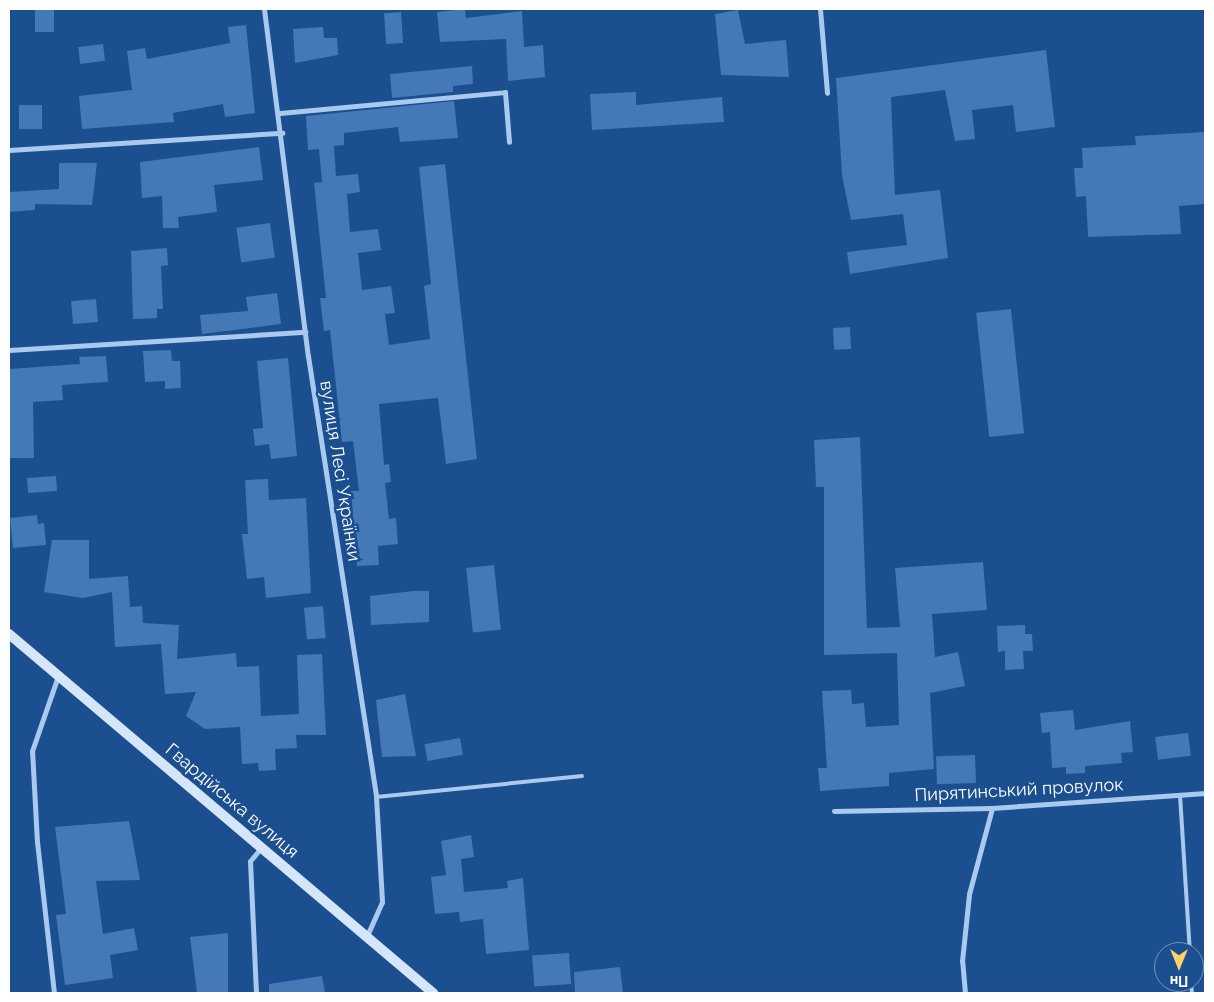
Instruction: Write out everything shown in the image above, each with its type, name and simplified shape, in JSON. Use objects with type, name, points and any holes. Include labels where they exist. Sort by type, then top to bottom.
[{"type":"main road","name":"Гвардійська вулиця","points":[[9,634],[367,935],[433,993]]},
{"type":"street","name":"вулиця Лесі Українки","points":[[264,9],[280,113],[305,332],[376,797],[382,902],[367,935]]},
{"type":"street","points":[[820,9],[826,93]]},
{"type":"street","points":[[280,113],[505,92],[509,142]]},
{"type":"street","points":[[9,150],[282,133]]},
{"type":"street","points":[[9,350],[305,332]]},
{"type":"street","points":[[54,993],[37,842],[32,751],[58,676]]},
{"type":"street","name":"Пирятинський провулок","points":[[834,811],[992,808],[1205,793]]},
{"type":"street","points":[[965,993],[962,961],[969,894],[992,808]]},
{"type":"street","points":[[256,993],[250,862],[262,847]]},
{"type":"lane","points":[[376,797],[582,776]]},
{"type":"lane","points":[[1180,795],[1189,942]]},
{"type":"building","points":[[35,9],[54,9],[54,32],[35,32]]},
{"type":"building","points":[[465,9],[466,18],[522,11],[524,47],[543,45],[545,77],[508,81],[506,39],[440,42],[437,12]]},
{"type":"building","points":[[738,10],[745,44],[786,40],[789,77],[721,75],[715,14]]},
{"type":"building","points":[[401,12],[403,43],[386,44],[384,13]]},
{"type":"building","points":[[246,25],[255,113],[225,117],[223,104],[173,113],[174,122],[82,129],[79,96],[132,90],[127,51],[145,48],[147,59],[230,43],[228,27]]},
{"type":"building","points":[[323,27],[324,38],[337,38],[338,55],[295,63],[293,29]]},
{"type":"building","points":[[103,44],[105,61],[80,64],[78,47]]},
{"type":"building","points":[[1046,50],[1055,127],[1016,132],[1013,105],[972,110],[975,139],[955,141],[945,90],[891,97],[895,195],[940,190],[948,258],[850,274],[847,252],[907,245],[903,214],[851,220],[842,175],[836,78]]},
{"type":"building","points":[[472,66],[473,84],[453,86],[453,92],[392,98],[390,74]]},
{"type":"building","points":[[636,92],[636,105],[722,97],[724,122],[592,130],[590,94]]},
{"type":"building","points":[[454,101],[458,138],[400,142],[398,127],[344,133],[344,145],[334,146],[336,176],[358,174],[360,192],[347,194],[350,232],[378,229],[381,250],[358,253],[362,290],[391,286],[395,313],[385,314],[389,345],[430,339],[424,286],[431,284],[419,167],[445,164],[477,459],[446,464],[438,398],[379,404],[384,465],[389,464],[391,482],[385,483],[389,519],[396,518],[398,544],[378,546],[379,565],[357,566],[351,491],[359,491],[353,441],[342,442],[330,330],[324,331],[320,298],[326,298],[314,183],[322,182],[319,149],[308,150],[306,116]]},
{"type":"building","points":[[19,105],[42,105],[42,129],[19,129]]},
{"type":"building","points":[[1205,132],[1205,204],[1179,206],[1181,234],[1088,237],[1086,196],[1076,197],[1074,168],[1083,168],[1082,148],[1136,145],[1135,136]]},
{"type":"building","points":[[259,147],[263,180],[214,185],[217,212],[178,217],[179,228],[163,228],[162,196],[142,198],[140,162]]},
{"type":"building","points":[[59,163],[97,163],[92,205],[35,204],[35,210],[9,212],[9,192],[59,189]]},
{"type":"building","points":[[270,223],[275,258],[241,262],[236,228]]},
{"type":"building","points":[[167,248],[168,265],[161,266],[163,309],[157,309],[157,318],[133,319],[131,251]]},
{"type":"building","points":[[277,293],[281,324],[202,334],[200,315],[248,311],[246,297]]},
{"type":"building","points":[[96,299],[98,322],[73,324],[71,301]]},
{"type":"building","points":[[1011,309],[1024,433],[989,437],[976,313]]},
{"type":"building","points":[[850,327],[851,349],[834,350],[833,328]]},
{"type":"building","points":[[171,350],[172,361],[180,361],[181,388],[165,389],[165,381],[145,382],[143,351]]},
{"type":"building","points":[[106,356],[108,382],[62,385],[63,400],[33,402],[34,458],[9,458],[9,369],[80,364],[79,357]]},
{"type":"building","points":[[288,358],[297,456],[271,459],[269,444],[255,446],[253,429],[263,428],[257,361]]},
{"type":"building","points":[[860,437],[867,628],[900,627],[895,568],[983,562],[987,610],[932,614],[935,657],[958,652],[965,686],[930,693],[934,769],[889,773],[889,786],[820,791],[818,768],[827,768],[822,691],[851,690],[852,704],[864,703],[866,727],[899,725],[897,653],[824,655],[824,487],[816,487],[814,440]]},
{"type":"building","points":[[56,476],[57,491],[28,493],[27,478]]},
{"type":"building","points":[[268,479],[269,500],[306,498],[311,593],[266,598],[264,577],[247,579],[242,534],[248,534],[245,480]]},
{"type":"building","points":[[37,515],[38,524],[44,523],[46,545],[13,548],[10,518]]},
{"type":"building","points":[[52,540],[89,540],[89,579],[128,576],[130,607],[142,606],[143,623],[179,625],[177,659],[236,653],[237,667],[259,666],[261,716],[299,714],[297,655],[322,654],[326,735],[296,735],[297,748],[275,749],[276,770],[259,771],[258,763],[242,764],[240,727],[205,729],[186,716],[196,692],[165,694],[161,644],[115,647],[112,592],[83,598],[44,592]]},
{"type":"building","points":[[494,565],[501,630],[473,633],[466,568]]},
{"type":"building","points":[[429,591],[429,622],[371,625],[370,596]]},
{"type":"building","points":[[323,606],[326,638],[307,640],[304,608]]},
{"type":"building","points":[[1025,625],[1025,634],[1032,634],[1033,651],[1023,651],[1024,669],[1005,670],[1005,651],[998,652],[997,626]]},
{"type":"building","points":[[405,694],[416,756],[382,757],[376,700]]},
{"type":"building","points":[[1073,710],[1075,730],[1130,721],[1133,752],[1121,753],[1122,763],[1085,766],[1085,773],[1066,774],[1066,767],[1052,768],[1050,732],[1042,733],[1040,713]]},
{"type":"building","points":[[1188,733],[1191,756],[1158,760],[1155,737]]},
{"type":"building","points":[[460,738],[463,755],[427,761],[425,744]]},
{"type":"building","points":[[975,755],[976,783],[937,784],[936,756]]},
{"type":"building","points":[[129,821],[140,880],[96,881],[103,934],[134,928],[138,950],[110,955],[113,978],[65,985],[56,915],[66,914],[55,827]]},
{"type":"building","points":[[471,835],[474,857],[461,859],[464,892],[508,888],[507,881],[523,878],[529,950],[486,954],[483,919],[460,922],[459,912],[435,914],[431,877],[446,875],[441,841]]},
{"type":"building","points":[[228,933],[228,993],[197,993],[190,937]]},
{"type":"building","points":[[569,953],[571,984],[534,987],[532,956]]},
{"type":"building","points":[[620,967],[623,993],[575,993],[574,972]]},
{"type":"building","points":[[322,976],[325,993],[269,993],[269,984]]}]
